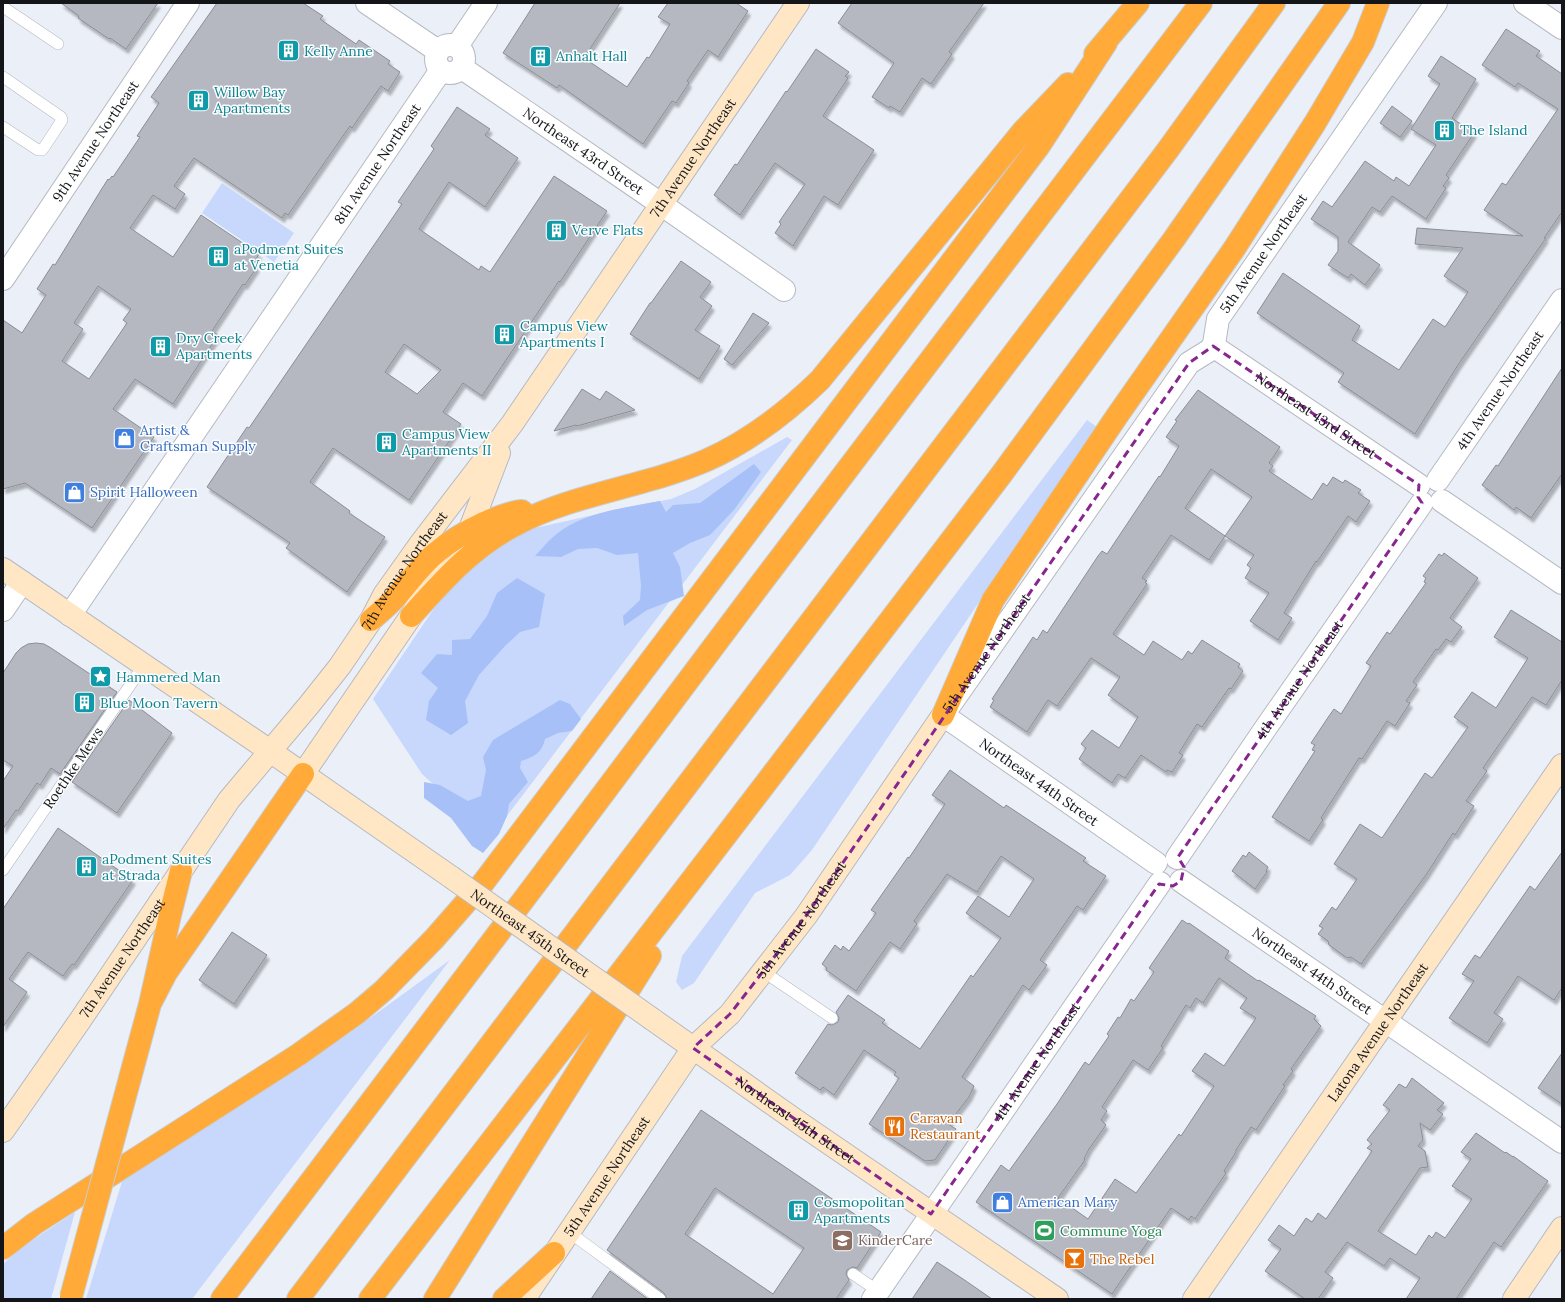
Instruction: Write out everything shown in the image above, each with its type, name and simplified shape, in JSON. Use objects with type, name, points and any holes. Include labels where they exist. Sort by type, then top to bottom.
[{"type":"highway","points":[[371,620],[391,602],[436,552],[470,530],[514,512],[549,508],[665,475],[707,460],[751,436],[776,419],[820,380],[1023,131],[1106,43],[1138,3]]},
{"type":"highway","points":[[222,1299],[756,590],[1201,3]]},
{"type":"highway","points":[[298,1299],[1167,151],[1274,3]]},
{"type":"highway","points":[[943,715],[993,600],[1117,416],[1234,249],[1315,123],[1362,42],[1378,3]]},
{"type":"highway","points":[[370,1299],[728,834],[1001,475],[1174,239],[1334,11]]},
{"type":"highway","points":[[3,1248],[34,1224],[328,1035],[384,990],[434,939],[479,888],[1040,146],[1106,43]]},
{"type":"highway","points":[[411,616],[452,570],[476,550],[515,525],[549,508]]},
{"type":"highway","points":[[150,1004],[166,973],[303,774]]},
{"type":"highway","points":[[435,1299],[581,1064],[728,834]]},
{"type":"highway","points":[[70,1298],[150,1004],[168,922],[182,871]]},
{"type":"highway","points":[[504,1299],[554,1253]]},
{"type":"main road","name":"7th Avenue Northeast","points":[[3,1131],[182,871],[228,800],[325,686],[371,620],[384,595],[421,543],[512,424],[798,3]]},
{"type":"main road","points":[[303,774],[411,616],[433,580],[457,551],[470,530],[512,424]]},
{"type":"main road","name":"Northeast 45th Street","points":[[3,569],[270,751],[931,1214],[1057,1299]]},
{"type":"main road","name":"5th Avenue Northeast","points":[[524,1299],[693,1048],[730,1014],[764,972],[806,916],[943,715]]},
{"type":"main road","name":"Latona Avenue Northeast","points":[[1194,1299],[1562,765]]},
{"type":"main road","points":[[1514,1299],[1562,1228]]},
{"type":"street","name":"9th Avenue Northeast","points":[[3,278],[188,3]]},
{"type":"street","name":"Northeast 43rd Street","points":[[367,3],[784,290]]},
{"type":"street","name":"8th Avenue Northeast","points":[[70,615],[486,3]]},
{"type":"street","name":"5th Avenue Northeast","points":[[943,715],[1189,363],[1213,346],[1216,341],[1218,319],[1436,3]]},
{"type":"street","points":[[1525,3],[1562,28]]},
{"type":"street","name":"4th Avenue Northeast","points":[[1178,858],[1267,726],[1430,493],[1562,300]]},
{"type":"street","name":"Northeast 43rd Street","points":[[1213,346],[1562,582]]},
{"type":"street","points":[[3,610],[22,582]]},
{"type":"street","name":"Northeast 44th Street","points":[[943,715],[1158,873]]},
{"type":"street","points":[[1165,855],[1170,855],[1178,858],[1182,862],[1185,872],[1181,880],[1173,886],[1168,886],[1158,873],[1160,858],[1165,855]]},
{"type":"street","name":"4th Avenue Northeast","points":[[876,1295],[1158,873]]},
{"type":"street","name":"Northeast 44th Street","points":[[1181,880],[1562,1142]]},
{"type":"lane","points":[[3,7],[58,44]]},
{"type":"lane","points":[[3,77],[61,117],[62,120],[42,150],[38,150],[3,127]]},
{"type":"lane","name":"Roethke Mews","points":[[3,870],[144,665]]},
{"type":"lane","points":[[764,972],[832,1018]]},
{"type":"lane","points":[[569,1232],[660,1299]]},
{"type":"lane","points":[[853,1274],[876,1295]]},
{"type":"highlighted area","points":[[1213,346],[1419,485],[1418,497],[1422,503],[1178,857],[1184,867],[1181,881],[1173,886],[1159,884],[931,1214],[693,1048],[730,1014],[806,916],[1189,363]]},
{"type":"shaded area","points":[[222,183],[294,233],[274,262],[202,213]]},
{"type":"shaded area","points":[[1087,420],[1097,427],[812,850],[790,875],[755,893],[694,983],[682,990],[676,982],[682,956]]},
{"type":"shaded area","points":[[787,437],[792,440],[491,837],[422,774],[373,699],[437,604],[456,581],[473,564],[526,530],[671,499],[695,489]]},
{"type":"shaded area","points":[[754,464],[761,472],[734,510],[710,535],[690,543],[673,553],[680,567],[684,596],[647,610],[624,626],[623,616],[640,600],[641,586],[638,553],[617,555],[597,548],[578,549],[561,557],[535,556],[552,538],[563,529],[576,522],[603,512],[660,501],[666,512],[673,505],[700,503]]},
{"type":"shaded area","points":[[517,578],[545,594],[539,627],[520,632],[479,675],[465,701],[468,723],[451,735],[426,720],[429,701],[438,688],[421,673],[437,654],[452,655],[452,640],[470,639],[487,616],[497,593]]},
{"type":"shaded area","points":[[560,700],[570,704],[581,719],[572,731],[558,733],[545,739],[542,748],[537,754],[521,761],[520,768],[528,782],[509,804],[507,816],[499,834],[483,853],[472,846],[451,818],[424,798],[424,782],[440,785],[468,801],[481,796],[486,770],[483,757],[493,740]]},
{"type":"shaded area","points":[[450,960],[192,1299],[86,1299],[124,1175],[348,1034]]},
{"type":"shaded area","points":[[75,1212],[51,1299],[3,1299],[3,1264],[25,1245]]},
{"type":"building","points":[[61,3],[158,3],[126,49],[78,18],[79,16]]},
{"type":"building","points":[[217,3],[303,3],[323,16],[320,19],[356,44],[359,40],[390,61],[388,64],[400,72],[388,91],[381,86],[352,128],[350,126],[288,215],[285,213],[282,218],[194,158],[174,186],[185,194],[175,209],[153,195],[130,228],[173,257],[201,215],[259,254],[253,264],[257,267],[245,285],[243,284],[212,331],[218,335],[173,404],[135,379],[113,409],[154,437],[92,528],[25,483],[3,489],[3,320],[22,333],[46,295],[37,289],[53,264],[55,265],[108,179],[109,180],[112,176],[113,177],[140,137],[137,136],[159,103],[151,97]],"holes":[[[98,286],[131,309],[123,320],[127,323],[89,379],[62,361],[83,329],[74,323]]]},
{"type":"building","points":[[535,3],[620,3],[584,58],[627,87],[647,57],[649,58],[670,24],[658,17],[668,3],[736,3],[748,11],[718,57],[708,50],[687,81],[689,83],[676,103],[672,101],[643,144],[559,85],[557,88],[503,53]]},
{"type":"building","points":[[852,3],[984,3],[949,52],[952,54],[931,84],[922,78],[900,112],[890,106],[889,108],[872,97],[894,63],[838,23]]},
{"type":"building","points":[[1506,29],[1540,51],[1536,56],[1562,74],[1562,212],[1544,238],[1546,238],[1458,365],[1415,434],[1338,382],[1344,373],[1257,313],[1283,273],[1360,326],[1352,340],[1399,370],[1433,319],[1445,327],[1468,292],[1444,276],[1463,248],[1415,244],[1417,228],[1523,236],[1484,210],[1502,183],[1506,185],[1558,109],[1518,83],[1515,87],[1482,65]]},
{"type":"building","points":[[816,49],[849,72],[845,76],[848,78],[823,116],[874,150],[838,205],[824,196],[793,246],[775,233],[781,224],[779,222],[805,184],[775,163],[740,215],[714,195],[735,164],[737,165]]},
{"type":"building","points":[[1441,56],[1476,79],[1452,118],[1474,133],[1446,175],[1449,178],[1443,186],[1446,188],[1426,219],[1392,196],[1380,212],[1372,207],[1348,242],[1380,265],[1365,285],[1351,274],[1348,278],[1328,265],[1338,251],[1338,237],[1311,219],[1323,201],[1332,207],[1365,161],[1394,181],[1396,177],[1409,186],[1436,145],[1411,129],[1440,84],[1428,76]]},
{"type":"building","points":[[1392,106],[1412,121],[1400,137],[1380,123]]},
{"type":"building","points":[[457,107],[490,129],[485,135],[518,158],[485,207],[449,182],[419,229],[479,270],[481,266],[490,272],[554,176],[607,211],[482,396],[463,383],[443,412],[461,424],[409,500],[333,448],[310,482],[350,511],[349,513],[385,537],[347,592],[286,548],[290,543],[207,487],[402,204],[398,202],[434,149],[431,146]],"holes":[[[404,344],[441,370],[417,394],[385,372]]]},
{"type":"building","points":[[681,261],[711,282],[700,297],[712,306],[695,330],[720,346],[699,379],[630,334],[650,303]]},
{"type":"building","points":[[753,313],[769,323],[732,365],[724,359]]},
{"type":"building","points":[[1562,368],[1562,474],[1531,518],[1516,507],[1514,510],[1482,485],[1496,465],[1498,466]]},
{"type":"building","points":[[582,389],[600,400],[606,391],[635,410],[554,431]]},
{"type":"building","points":[[1198,390],[1280,447],[1269,463],[1273,466],[1269,471],[1312,500],[1323,483],[1327,486],[1333,477],[1343,483],[1345,480],[1361,490],[1358,493],[1370,501],[1356,522],[1348,516],[1317,562],[1316,561],[1284,613],[1292,618],[1278,640],[1250,621],[1269,593],[1245,578],[1251,568],[1247,565],[1254,555],[1225,536],[1209,560],[1171,535],[1142,578],[1147,581],[1145,582],[1147,584],[1113,634],[1144,655],[1153,641],[1182,660],[1188,651],[1192,654],[1202,640],[1240,664],[1238,667],[1243,671],[1231,689],[1229,688],[1202,727],[1197,724],[1179,753],[1183,755],[1172,772],[1167,770],[1166,772],[1141,755],[1125,778],[1118,774],[1112,783],[1079,759],[1086,748],[1081,744],[1092,730],[1119,748],[1138,717],[1108,695],[1120,677],[1091,658],[1057,706],[1048,700],[1027,732],[990,707],[994,700],[992,699],[1033,637],[1037,640],[1043,630],[1047,633],[1098,556],[1102,551],[1107,554],[1159,476],[1160,477],[1179,446],[1166,437],[1177,421],[1175,420]],"holes":[[[1211,469],[1252,497],[1225,536],[1185,508]]]},
{"type":"building","points":[[1444,553],[1478,578],[1450,618],[1462,627],[1451,642],[1446,639],[1438,650],[1436,649],[1413,682],[1417,685],[1406,701],[1410,703],[1395,726],[1387,721],[1362,759],[1359,758],[1321,818],[1323,820],[1309,841],[1272,817],[1315,751],[1312,750],[1315,745],[1311,743],[1334,709],[1341,714],[1371,666],[1366,663],[1387,632],[1390,634],[1426,583],[1424,582],[1426,578],[1423,576],[1439,554],[1442,556]]},
{"type":"building","points":[[1511,610],[1562,642],[1562,680],[1546,705],[1532,697],[1483,768],[1487,771],[1466,801],[1474,806],[1455,835],[1453,833],[1426,875],[1361,964],[1351,957],[1347,958],[1329,945],[1328,941],[1318,934],[1323,928],[1319,926],[1332,907],[1336,910],[1357,879],[1334,864],[1360,824],[1382,838],[1425,773],[1432,778],[1468,727],[1454,717],[1472,692],[1496,708],[1528,658],[1494,637]]},
{"type":"building","points":[[28,644],[44,644],[51,648],[117,692],[60,774],[51,768],[40,785],[37,783],[18,811],[16,810],[3,829],[3,781],[13,766],[3,760],[3,673],[21,648]]},
{"type":"building","points":[[129,700],[172,733],[117,813],[72,782]]},
{"type":"building","points":[[950,770],[1004,808],[1006,805],[1086,858],[1083,861],[1106,876],[1083,910],[1077,906],[1040,960],[1047,965],[1029,990],[1023,985],[962,1077],[974,1086],[969,1097],[948,1124],[956,1129],[935,1160],[925,1161],[869,1124],[899,1078],[894,1075],[896,1072],[864,1050],[834,1095],[823,1087],[820,1090],[795,1073],[828,1024],[832,1025],[838,1022],[839,1018],[836,1012],[848,995],[885,1020],[882,1023],[920,1049],[971,975],[973,977],[1001,938],[966,913],[978,896],[1009,917],[1034,879],[1001,856],[977,892],[947,874],[914,921],[917,924],[900,949],[890,942],[856,991],[826,970],[827,968],[822,964],[835,945],[841,950],[843,946],[849,951],[876,913],[871,910],[908,857],[909,858],[945,804],[932,795]]},
{"type":"building","points":[[58,828],[133,880],[74,965],[72,964],[63,976],[28,952],[9,979],[27,992],[3,1027],[3,909]]},
{"type":"building","points":[[1249,852],[1268,867],[1267,872],[1255,889],[1232,871],[1243,855],[1246,857]]},
{"type":"building","points":[[1562,852],[1562,988],[1554,1000],[1518,976],[1494,1013],[1503,1019],[1487,1043],[1449,1018],[1474,981],[1462,974],[1475,955],[1480,958],[1530,886],[1535,890]]},
{"type":"building","points":[[1182,920],[1188,924],[1189,923],[1229,951],[1225,958],[1258,981],[1259,980],[1316,1016],[1314,1019],[1321,1026],[1291,1069],[1293,1071],[1283,1085],[1285,1086],[1256,1130],[1251,1127],[1224,1171],[1226,1173],[1195,1219],[1191,1216],[1189,1220],[1171,1208],[1112,1294],[976,1202],[1001,1165],[1009,1171],[1085,1062],[1089,1065],[1109,1036],[1107,1034],[1118,1017],[1120,1018],[1131,999],[1134,1001],[1154,972],[1149,968]],"holes":[[[1219,978],[1247,998],[1240,1008],[1256,1018],[1224,1066],[1205,1053],[1192,1071],[1214,1086],[1181,1136],[1179,1134],[1136,1193],[1115,1179],[1088,1219],[1058,1198],[1085,1160],[1084,1159],[1089,1149],[1106,1125],[1101,1120],[1107,1111],[1102,1107],[1133,1060],[1148,1070],[1163,1048],[1161,1046],[1186,1005],[1190,1008],[1196,998],[1203,1003]]]},
{"type":"building","points":[[232,932],[267,955],[234,1004],[199,980]]},
{"type":"building","points":[[1562,1053],[1562,1104],[1538,1088]]},
{"type":"building","points":[[1412,1078],[1444,1103],[1437,1110],[1443,1114],[1430,1130],[1420,1123],[1423,1140],[1418,1146],[1425,1151],[1428,1167],[1420,1168],[1378,1231],[1416,1255],[1429,1235],[1432,1238],[1436,1232],[1445,1238],[1472,1199],[1452,1186],[1471,1159],[1461,1152],[1476,1133],[1505,1153],[1506,1152],[1513,1156],[1548,1181],[1501,1247],[1494,1242],[1456,1299],[1406,1299],[1420,1278],[1390,1258],[1384,1266],[1347,1242],[1325,1272],[1333,1278],[1318,1299],[1305,1299],[1265,1271],[1281,1249],[1268,1240],[1279,1225],[1294,1236],[1306,1218],[1312,1222],[1318,1213],[1326,1219],[1372,1151],[1367,1148],[1372,1144],[1367,1140],[1390,1110],[1383,1105],[1399,1084],[1406,1088]]},
{"type":"building","name":"Cosmopolitan Apartments","points":[[701,1110],[881,1232],[857,1268],[853,1267],[847,1270],[846,1274],[849,1280],[836,1299],[667,1299],[664,1293],[607,1250]],"holes":[[[715,1188],[804,1248],[773,1294],[685,1234]]]},
{"type":"building","points":[[937,1262],[963,1279],[992,1299],[912,1299]]},
{"type":"building","points":[[610,1271],[648,1299],[591,1299]]},
{"type":"place","name":"Kelly Anne","points":[[288,51]]},
{"type":"place","name":"Anhalt Hall","points":[[540,56]]},
{"type":"place","name":"Willow Bay Apartments","points":[[199,100]]},
{"type":"place","name":"The Island","points":[[1444,130]]},
{"type":"place","name":"Verve Flats","points":[[556,230]]},
{"type":"place","name":"aPodment Suites at Venetia","points":[[218,257]]},
{"type":"place","name":"Campus View Apartments I","points":[[504,334]]},
{"type":"place","name":"Dry Creek Apartments","points":[[161,346]]},
{"type":"place","name":"Artist & Craftsman Supply","points":[[124,438]]},
{"type":"place","name":"Campus View Apartments II","points":[[386,442]]},
{"type":"place","name":"Spirit Halloween","points":[[74,492]]},
{"type":"place","name":"Hammered Man","points":[[100,677]]},
{"type":"place","name":"Blue Moon Tavern","points":[[84,703]]},
{"type":"place","name":"aPodment Suites at Strada","points":[[87,867]]},
{"type":"place","name":"Caravan Restaurant","points":[[895,1126]]},
{"type":"place","name":"American Mary","points":[[1003,1202]]},
{"type":"place","name":"Cosmopolitan Apartments","points":[[798,1210]]},
{"type":"place","name":"Commune Yoga","points":[[1044,1231]]},
{"type":"place","name":"KinderCare","points":[[843,1240]]},
{"type":"place","name":"The Rebel","points":[[1075,1259]]}]
